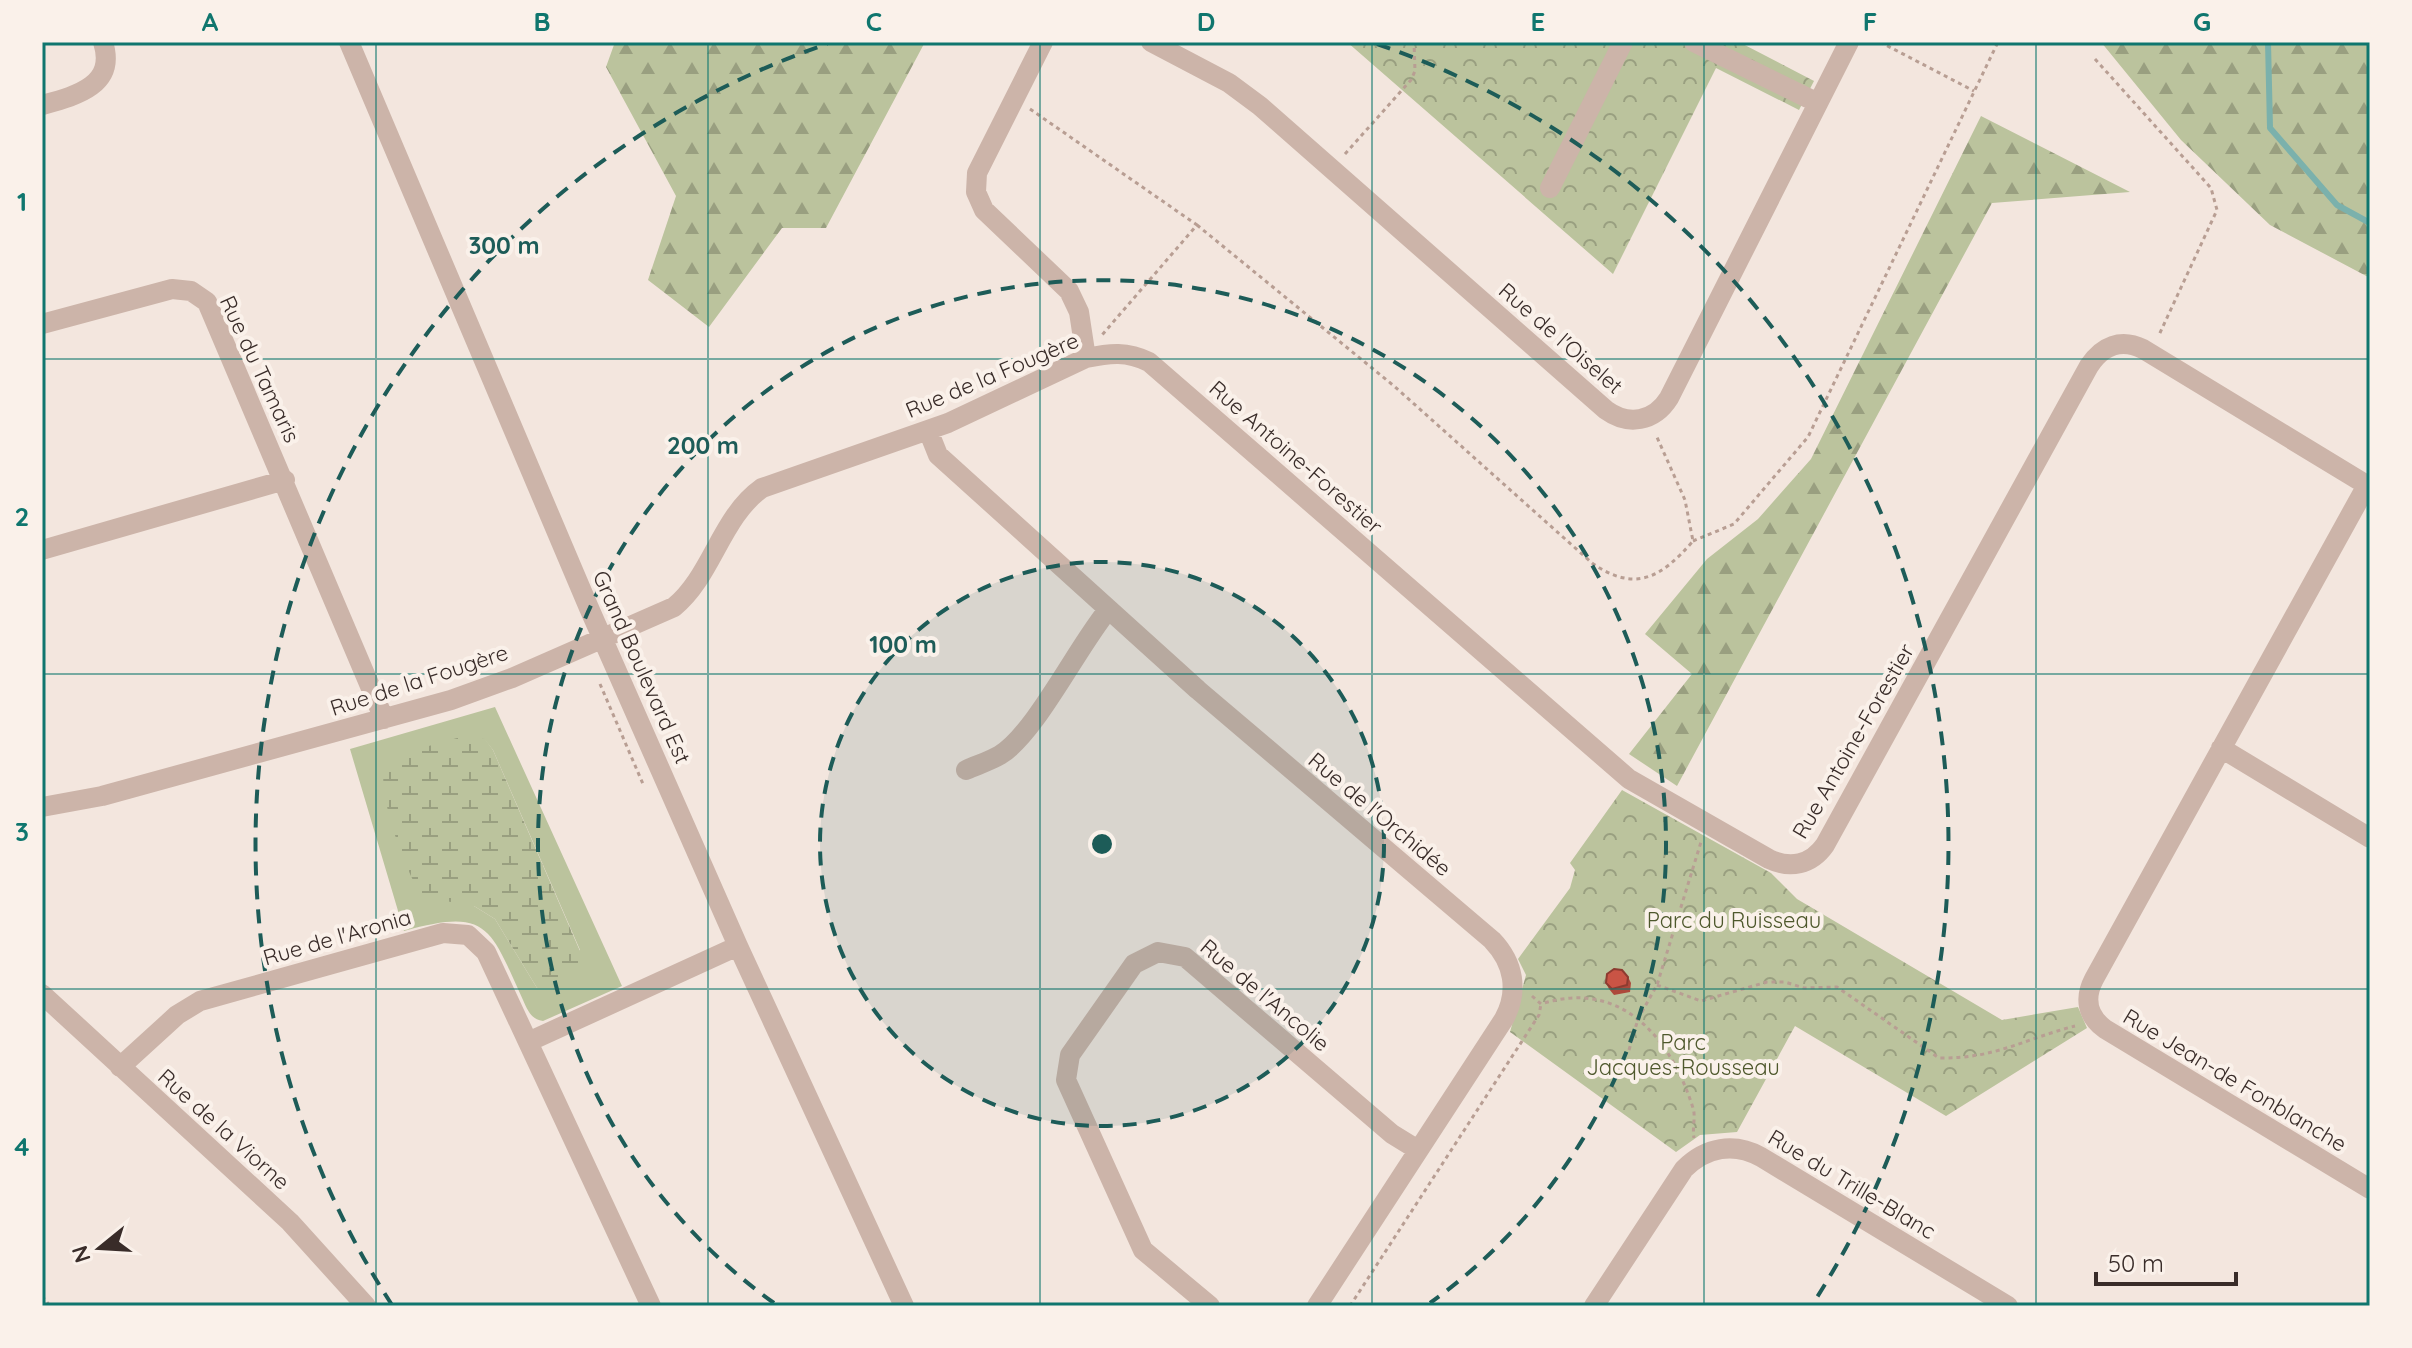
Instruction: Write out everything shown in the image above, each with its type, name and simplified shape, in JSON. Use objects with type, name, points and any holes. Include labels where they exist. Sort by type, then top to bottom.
[{"type":"street","points":[[42,105],[76,96],[94,86],[105,62],[103,42]]},
{"type":"street","name":"Grand Boulevard Est","points":[[349,42],[738,946],[904,1306]]},
{"type":"street","points":[[1043,42],[980,167],[976,192],[984,210],[1069,291],[1079,312],[1086,358]]},
{"type":"street","name":"Rue de l'Oiselet","points":[[1151,42],[1240,90],[1606,410],[1631,420],[1650,416]]},
{"type":"street","points":[[1550,188],[1623,42]]},
{"type":"street","points":[[1694,42],[1818,103]]},
{"type":"street","points":[[1650,416],[1669,398],[1849,42]]},
{"type":"street","name":"Rue du Tamaris","points":[[42,324],[178,288],[197,294],[214,313],[384,719]]},
{"type":"street","name":"Rue Antoine-Forestier","points":[[1149,362],[1629,779],[1783,864],[1807,862],[1821,850],[2094,358],[2103,350],[2120,344],[2138,346],[2369,486]]},
{"type":"street","name":"Rue de la Fougère","points":[[42,807],[115,793],[485,689],[668,611],[680,602],[743,505],[762,488],[928,430],[1086,358],[1125,353],[1149,362]]},
{"type":"street","name":"Rue de l'Orchidée","points":[[928,430],[938,455],[1108,610],[1492,940],[1506,959],[1513,989],[1508,1012],[1317,1306]]},
{"type":"street","points":[[42,550],[285,480]]},
{"type":"street","name":"Rue Jean-de Fonblanche","points":[[2369,486],[2089,988],[2088,999],[2092,1017],[2105,1029],[2370,1189]]},
{"type":"street","points":[[966,770],[1002,755],[1025,733],[1108,610]]},
{"type":"street","points":[[2221,748],[2370,838]]},
{"type":"street","name":"Rue de l'Aronia","points":[[120,1067],[177,1015],[200,1001],[449,932],[468,935],[482,947],[651,1306]]},
{"type":"street","points":[[528,1042],[738,946]]},
{"type":"street","name":"Rue de l'Ancolie","points":[[1210,1306],[1143,1250],[1066,1080],[1070,1055],[1139,959],[1166,951],[1185,957],[1392,1134],[1418,1150]]},
{"type":"street","name":"Rue de la Viorne","points":[[42,994],[290,1222],[366,1306]]},
{"type":"street","name":"Rue du Trille-Blanc","points":[[1594,1306],[1684,1169],[1702,1155],[1732,1148],[1761,1157],[2008,1306]]},
{"type":"path","points":[[1331,169],[1411,80],[1415,71],[1414,42]]},
{"type":"path","points":[[1880,42],[1974,91]]},
{"type":"path","points":[[1015,98],[1197,225],[1394,386],[1606,573],[1627,580],[1650,576],[1678,558],[1693,541],[1734,524],[1808,437],[1998,42]]},
{"type":"path","points":[[2095,59],[2211,188],[2217,210],[2150,353]]},
{"type":"path","points":[[1086,358],[1197,225]]},
{"type":"path","points":[[1650,416],[1685,500],[1693,541]]},
{"type":"path","points":[[1629,1050],[1638,1019],[1657,985],[1708,823]]},
{"type":"path","points":[[1657,985],[1701,1001],[1767,982],[1785,982],[1804,988],[1837,987],[1939,1058],[2003,1052],[2036,1036],[2082,1024],[2092,1017]]},
{"type":"path","points":[[1524,993],[1541,1004],[1564,998],[1590,998],[1614,1005],[1638,1019],[1664,1045],[1675,1063],[1694,1109],[1696,1142]]},
{"type":"path","points":[[1350,1306],[1539,1015],[1541,1004]]},
{"type":"path","points":[[42,1296],[50,1306]]},
{"type":"green space","points":[[615,42],[925,42],[826,228],[782,228],[709,327],[648,280],[676,196],[606,67]]},
{"type":"green space","points":[[1347,42],[1739,42],[1814,81],[1799,110],[1716,68],[1613,274]]},
{"type":"green space","points":[[2101,42],[2370,42],[2370,278],[2270,225],[2181,140]]},
{"type":"green space","points":[[1981,116],[2130,192],[1992,203],[1677,786],[1629,754],[1692,674],[1645,634],[1707,559],[1758,519],[1811,459]]},
{"type":"green space","points":[[495,707],[622,986],[543,1021],[539,1020],[528,1011],[502,955],[483,930],[470,923],[454,922],[404,931],[350,749]],"holes":[[[485,740],[493,750],[580,950],[537,988],[495,919],[474,906]]]},
{"type":"green space","points":[[457,738],[485,739],[493,750],[580,951],[582,969],[571,980],[537,988],[495,919],[474,906],[422,897],[415,885],[389,815],[383,780],[384,766],[397,755]]},
{"type":"green space","points":[[1622,790],[1771,873],[1797,899],[2002,1020],[2078,1007],[2087,1028],[1946,1116],[1795,1026],[1737,1132],[1700,1135],[1676,1152],[1510,1032],[1526,975],[1518,959],[1570,888],[1575,870],[1570,863]]},
{"type":"building","points":[[1614,969],[1622,970],[1628,977],[1627,985],[1612,989],[1606,983],[1607,974]]},
{"type":"waterway","points":[[2268,42],[2270,128],[2337,205],[2370,223]]},
{"type":"park label","name":"Parc du Ruisseau","points":[[1734,920]]},
{"type":"park label","name":"Parc Jacques-Rousseau","points":[[1683,1054]]}]
